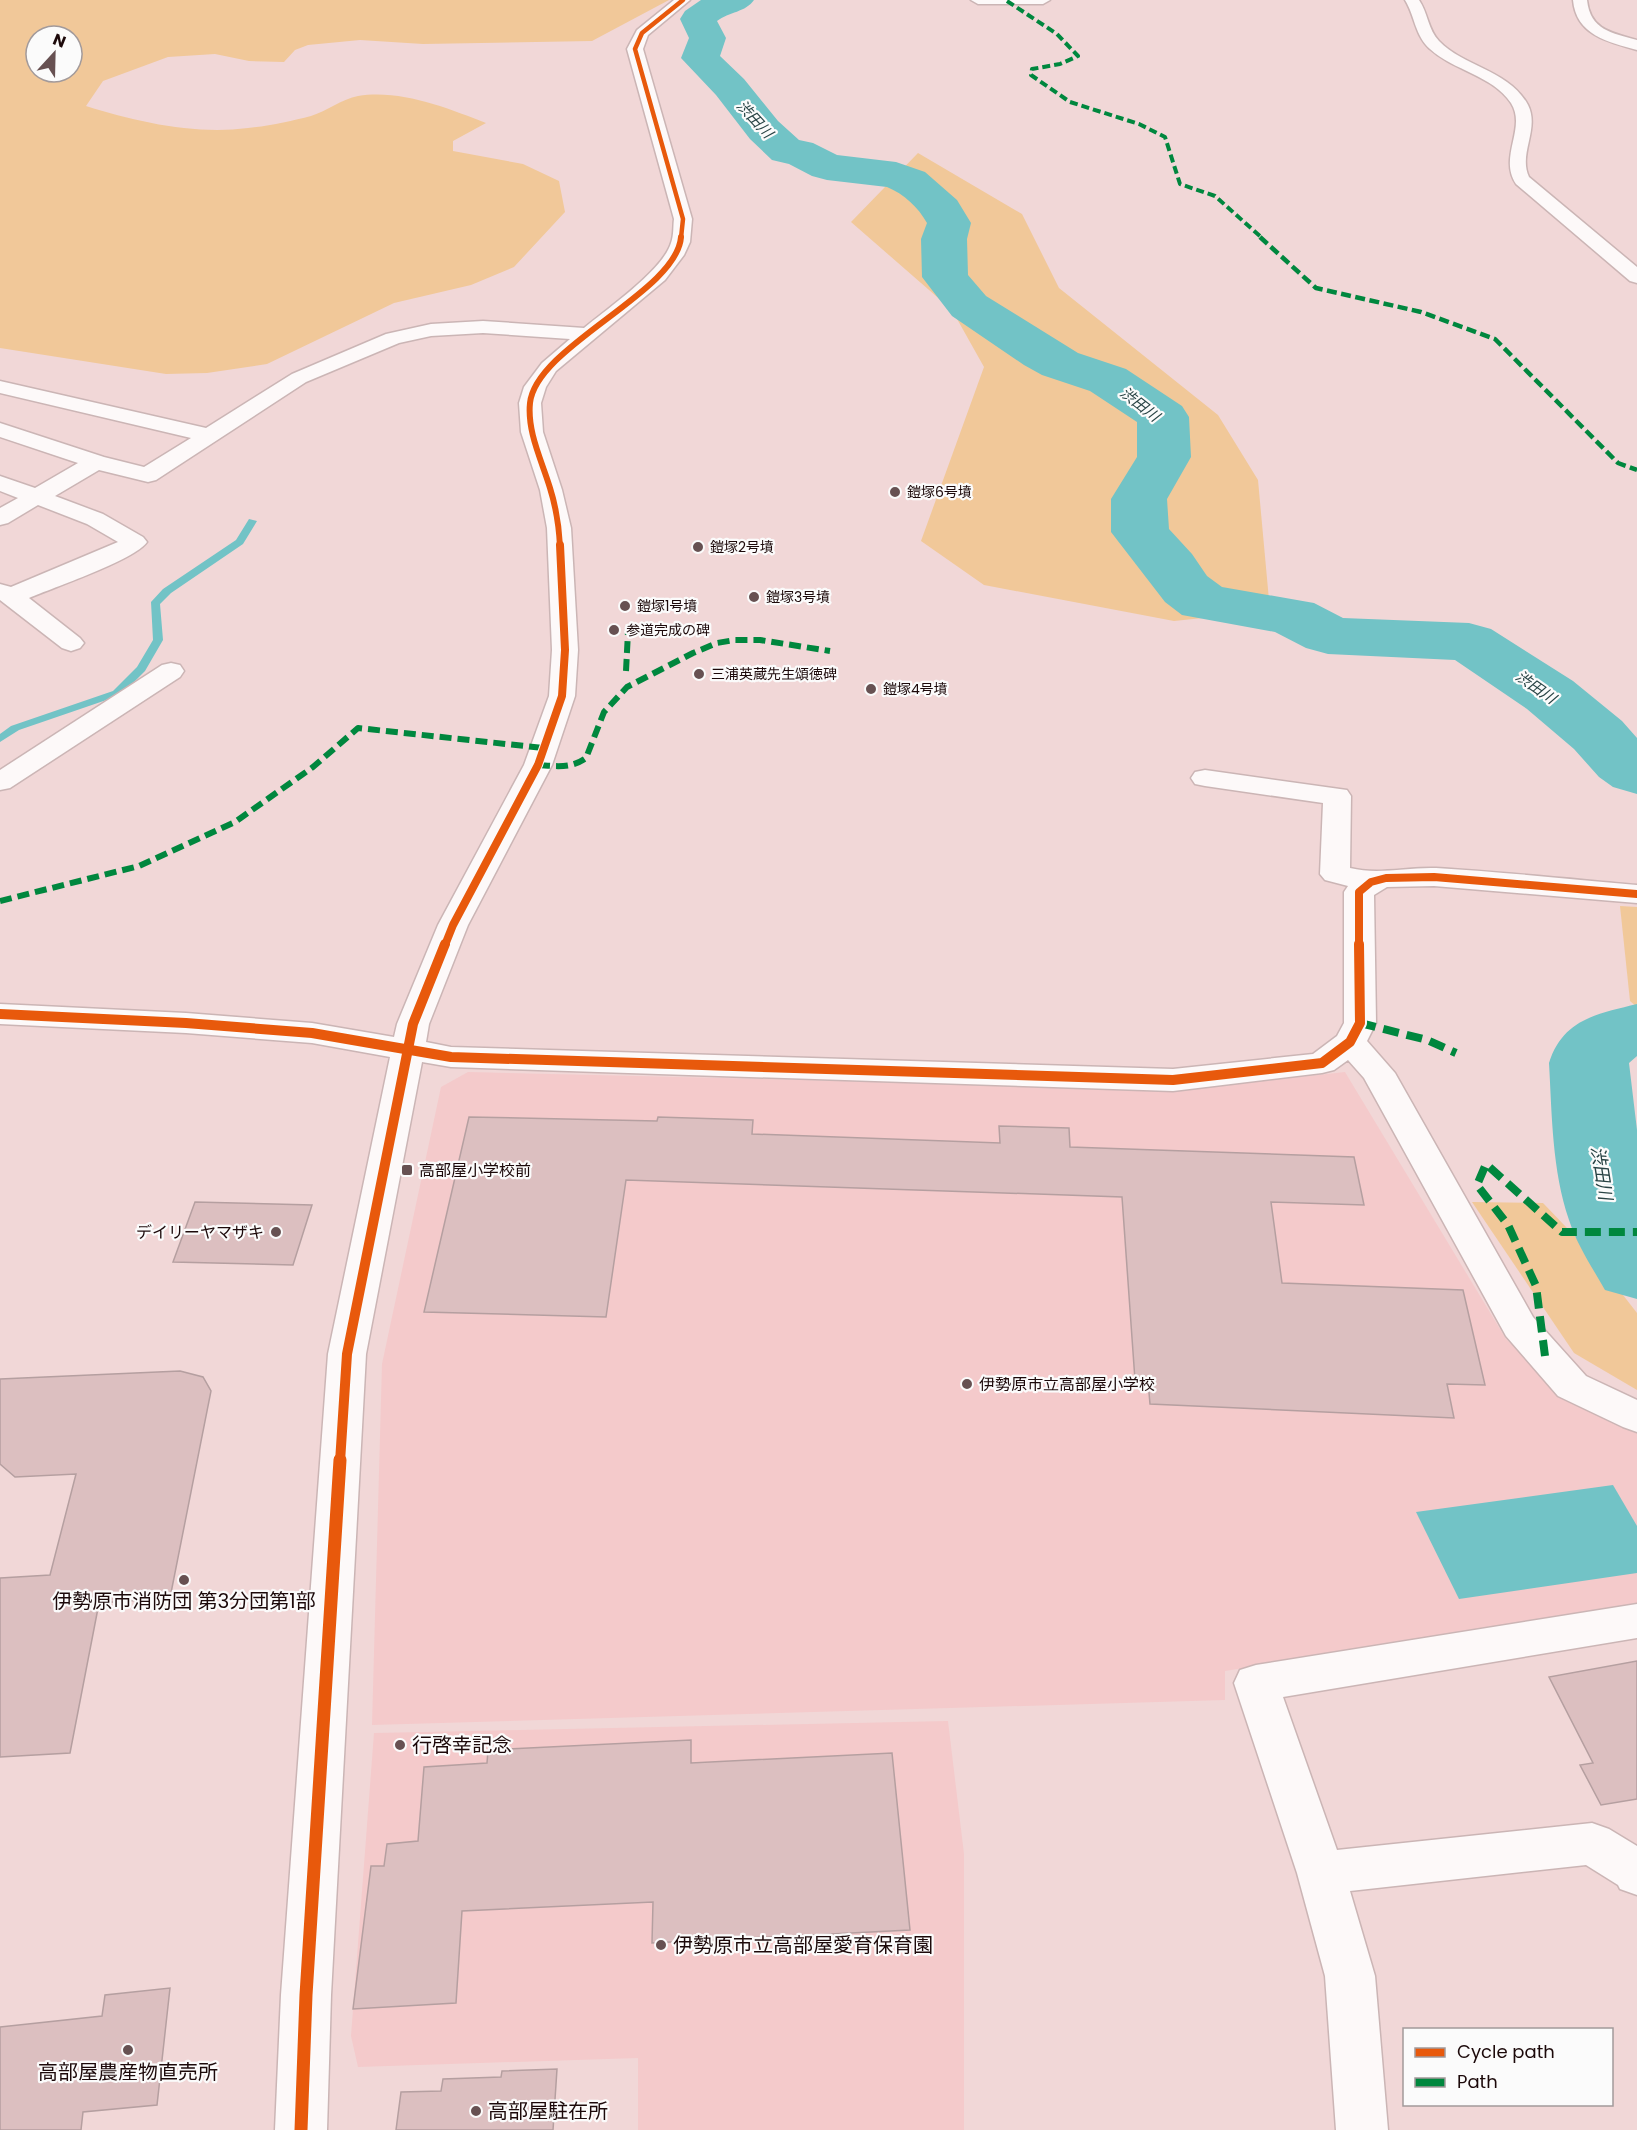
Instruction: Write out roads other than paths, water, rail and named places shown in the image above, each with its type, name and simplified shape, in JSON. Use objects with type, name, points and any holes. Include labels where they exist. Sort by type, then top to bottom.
[{"type":"street","points":[[301,2130],[306,1995],[347,1354],[413,1024],[453,925],[538,765],[562,696],[565,650],[559,528],[551,490],[532,432],[530,403],[535,387],[549,367],[658,276],[675,255],[681,242],[683,219],[635,49],[642,33],[683,0]]},
{"type":"street","points":[[978,0],[1043,0]]},
{"type":"street","points":[[1412,0],[1425,33],[1435,47],[1497,83],[1513,95],[1522,106],[1524,117],[1516,166],[1522,180],[1637,277]]},
{"type":"street","points":[[1580,0],[1579,11],[1583,22],[1597,31],[1637,45]]},
{"type":"street","points":[[0,430],[96,462],[148,475],[299,378],[378,343],[410,333],[452,328],[483,327],[586,334]]},
{"type":"street","points":[[0,387],[210,436]]},
{"type":"street","points":[[0,422],[47,398]]},
{"type":"street","points":[[0,518],[33,496],[96,462]]},
{"type":"street","points":[[0,483],[95,519],[135,542],[118,551],[6,593]]},
{"type":"street","points":[[6,593],[71,643]]},
{"type":"street","points":[[0,782],[171,671]]},
{"type":"street","points":[[1205,778],[1261,776],[1337,796],[1335,874],[1371,882]]},
{"type":"street","points":[[0,1014],[186,1023],[312,1033],[451,1058],[1173,1080],[1322,1063],[1350,1042],[1360,1023],[1359,892],[1371,882],[1386,878],[1434,878],[1637,894]]},
{"type":"street","points":[[1350,1042],[1377,1073],[1520,1326],[1572,1386],[1637,1417]]},
{"type":"street","points":[[1362,2130],[1350,1976],[1321,1873],[1256,1683],[1637,1621]]},
{"type":"street","points":[[1321,1873],[1592,1844],[1636,1871]]},
{"type":"water","points":[[1613,1485],[1637,1526],[1637,1573],[1459,1599],[1416,1512]]},
{"type":"waterway","name":"渋田川","points":[[737,0],[715,6],[698,19],[708,38],[700,58],[730,87],[764,130],[787,151],[798,152],[827,167],[896,175],[910,181],[928,195],[941,209],[949,223],[944,239],[945,277],[969,306],[1042,354],[1060,364],[1108,380],[1163,417],[1164,457],[1139,499],[1140,532],[1171,567],[1186,589],[1204,602],[1292,616],[1328,635],[1469,642],[1550,695],[1598,735],[1623,763],[1637,773]]},
{"type":"waterway","points":[[0,739],[15,728],[117,693],[141,669],[158,640],[155,604],[167,591],[240,542],[252,521]]},
{"type":"waterway","name":"渋田川","points":[[1637,1028],[1601,1043],[1591,1055],[1589,1063],[1596,1143],[1605,1195],[1612,1220],[1637,1268]]},
{"type":"place","name":"鎧塚6号墳","points":[[895,492]]},
{"type":"place","name":"鎧塚2号墳","points":[[698,547]]},
{"type":"place","name":"鎧塚3号墳","points":[[754,597]]},
{"type":"place","name":"鎧塚1号墳","points":[[625,606]]},
{"type":"place","name":"参道完成の碑","points":[[614,630]]},
{"type":"place","name":"三浦英蔵先生頌徳碑","points":[[699,674]]},
{"type":"place","name":"鎧塚4号墳","points":[[871,689]]},
{"type":"place","name":"高部屋小学校前","points":[[407,1170]]},
{"type":"place","name":"デイリーヤマザキ","points":[[276,1232]]},
{"type":"place","name":"伊勢原市立高部屋小学校","points":[[967,1384]]},
{"type":"place","name":"伊勢原市消防団 第3分団第1部","points":[[184,1580]]},
{"type":"place","name":"行啓幸記念","points":[[400,1745]]},
{"type":"place","name":"伊勢原市立高部屋愛育保育園","points":[[661,1945]]},
{"type":"place","name":"高部屋農産物直売所","points":[[128,2050]]},
{"type":"place","name":"高部屋駐在所","points":[[476,2111]]}]
